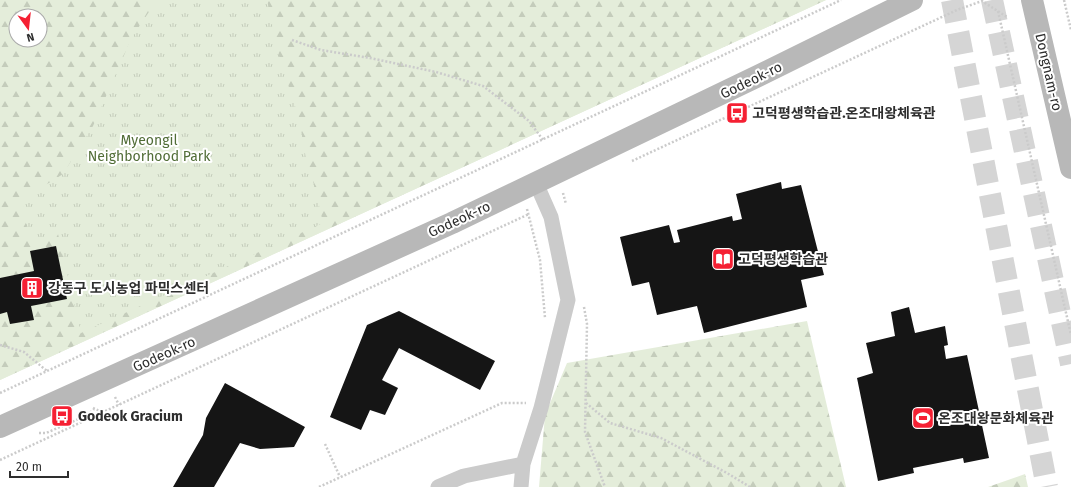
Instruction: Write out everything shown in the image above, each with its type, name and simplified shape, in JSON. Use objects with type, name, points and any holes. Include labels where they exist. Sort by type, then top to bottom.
[{"type":"main road","name":"Godeok-ro","points":[[0,427],[289,298],[536,183],[751,80],[912,0]]},
{"type":"main road","name":"Dongnam-ro","points":[[1032,0],[1071,168]]},
{"type":"street","points":[[521,487],[523,464],[541,408],[568,300],[550,217],[536,183]]},
{"type":"street","points":[[438,487],[464,476],[523,464]]},
{"type":"path","points":[[0,393],[841,0]]},
{"type":"path","points":[[1064,0],[1071,30]]},
{"type":"path","points":[[628,163],[957,10],[982,1],[1007,17]]},
{"type":"path","points":[[998,10],[1071,335]]},
{"type":"path","points":[[292,40],[321,50],[377,59],[436,72],[483,86],[529,121],[543,140]]},
{"type":"path","points":[[527,209],[540,260],[545,322]]},
{"type":"path","points":[[0,460],[528,214]]},
{"type":"path","points":[[587,324],[586,432],[605,487]]},
{"type":"path","points":[[0,345],[24,352],[47,371]]},
{"type":"path","points":[[114,396],[119,405]]},
{"type":"path","points":[[525,410],[528,396]]},
{"type":"path","points":[[586,402],[610,423],[661,438],[750,487]]},
{"type":"path","points":[[319,487],[502,403],[526,403]]},
{"type":"path","points":[[325,444],[340,477]]},
{"type":"green space","name":"Myeongil Neighborhood Park","points":[[0,0],[826,0],[0,380]]},
{"type":"green space","name":"Myeongil Neighborhood Park","points":[[0,0],[157,0],[132,37],[93,126],[63,174],[22,200],[29,240],[58,234],[81,333],[323,223],[305,153],[299,118],[280,60],[267,0],[826,0],[0,380]]},
{"type":"green space","points":[[807,321],[846,487],[539,487],[545,415],[567,363]]},
{"type":"green space","points":[[1025,474],[1028,487],[988,487]]},
{"type":"building","name":"고덕평생학습관","points":[[781,182],[782,189],[801,185],[824,275],[801,280],[807,307],[704,333],[697,306],[657,315],[649,282],[632,286],[620,237],[669,225],[674,243],[680,242],[677,230],[732,216],[733,221],[742,219],[736,194]]},
{"type":"building","name":"강동구 도시농업 파믹스센터","points":[[56,246],[67,299],[31,306],[34,320],[10,324],[7,312],[0,314],[0,278],[34,271],[30,251]]},
{"type":"building","name":"온조대왕문화체육관","points":[[909,307],[915,333],[945,326],[948,345],[944,346],[946,359],[967,355],[989,458],[964,463],[963,458],[913,468],[914,473],[878,481],[857,378],[873,373],[866,343],[895,336],[891,312]]},
{"type":"building","points":[[399,311],[495,361],[480,390],[399,348],[382,380],[398,388],[385,415],[370,410],[361,430],[330,417],[367,325]]},
{"type":"building","points":[[225,383],[305,427],[294,447],[260,449],[240,443],[214,487],[173,487],[203,435],[206,418]]},
{"type":"tunnel","points":[[952,0],[1047,487]]},
{"type":"tunnel","points":[[992,0],[1071,364]]},
{"type":"place","name":"고덕평생학습관.온조대왕체육관","points":[[737,113]]},
{"type":"place","name":"고덕평생학습관","points":[[723,259]]},
{"type":"place","name":"강동구 도시농업 파믹스센터","points":[[32,288]]},
{"type":"place","name":"Godeok Gracium","points":[[62,416]]},
{"type":"place","name":"온조대왕문화체육관","points":[[923,418]]}]
